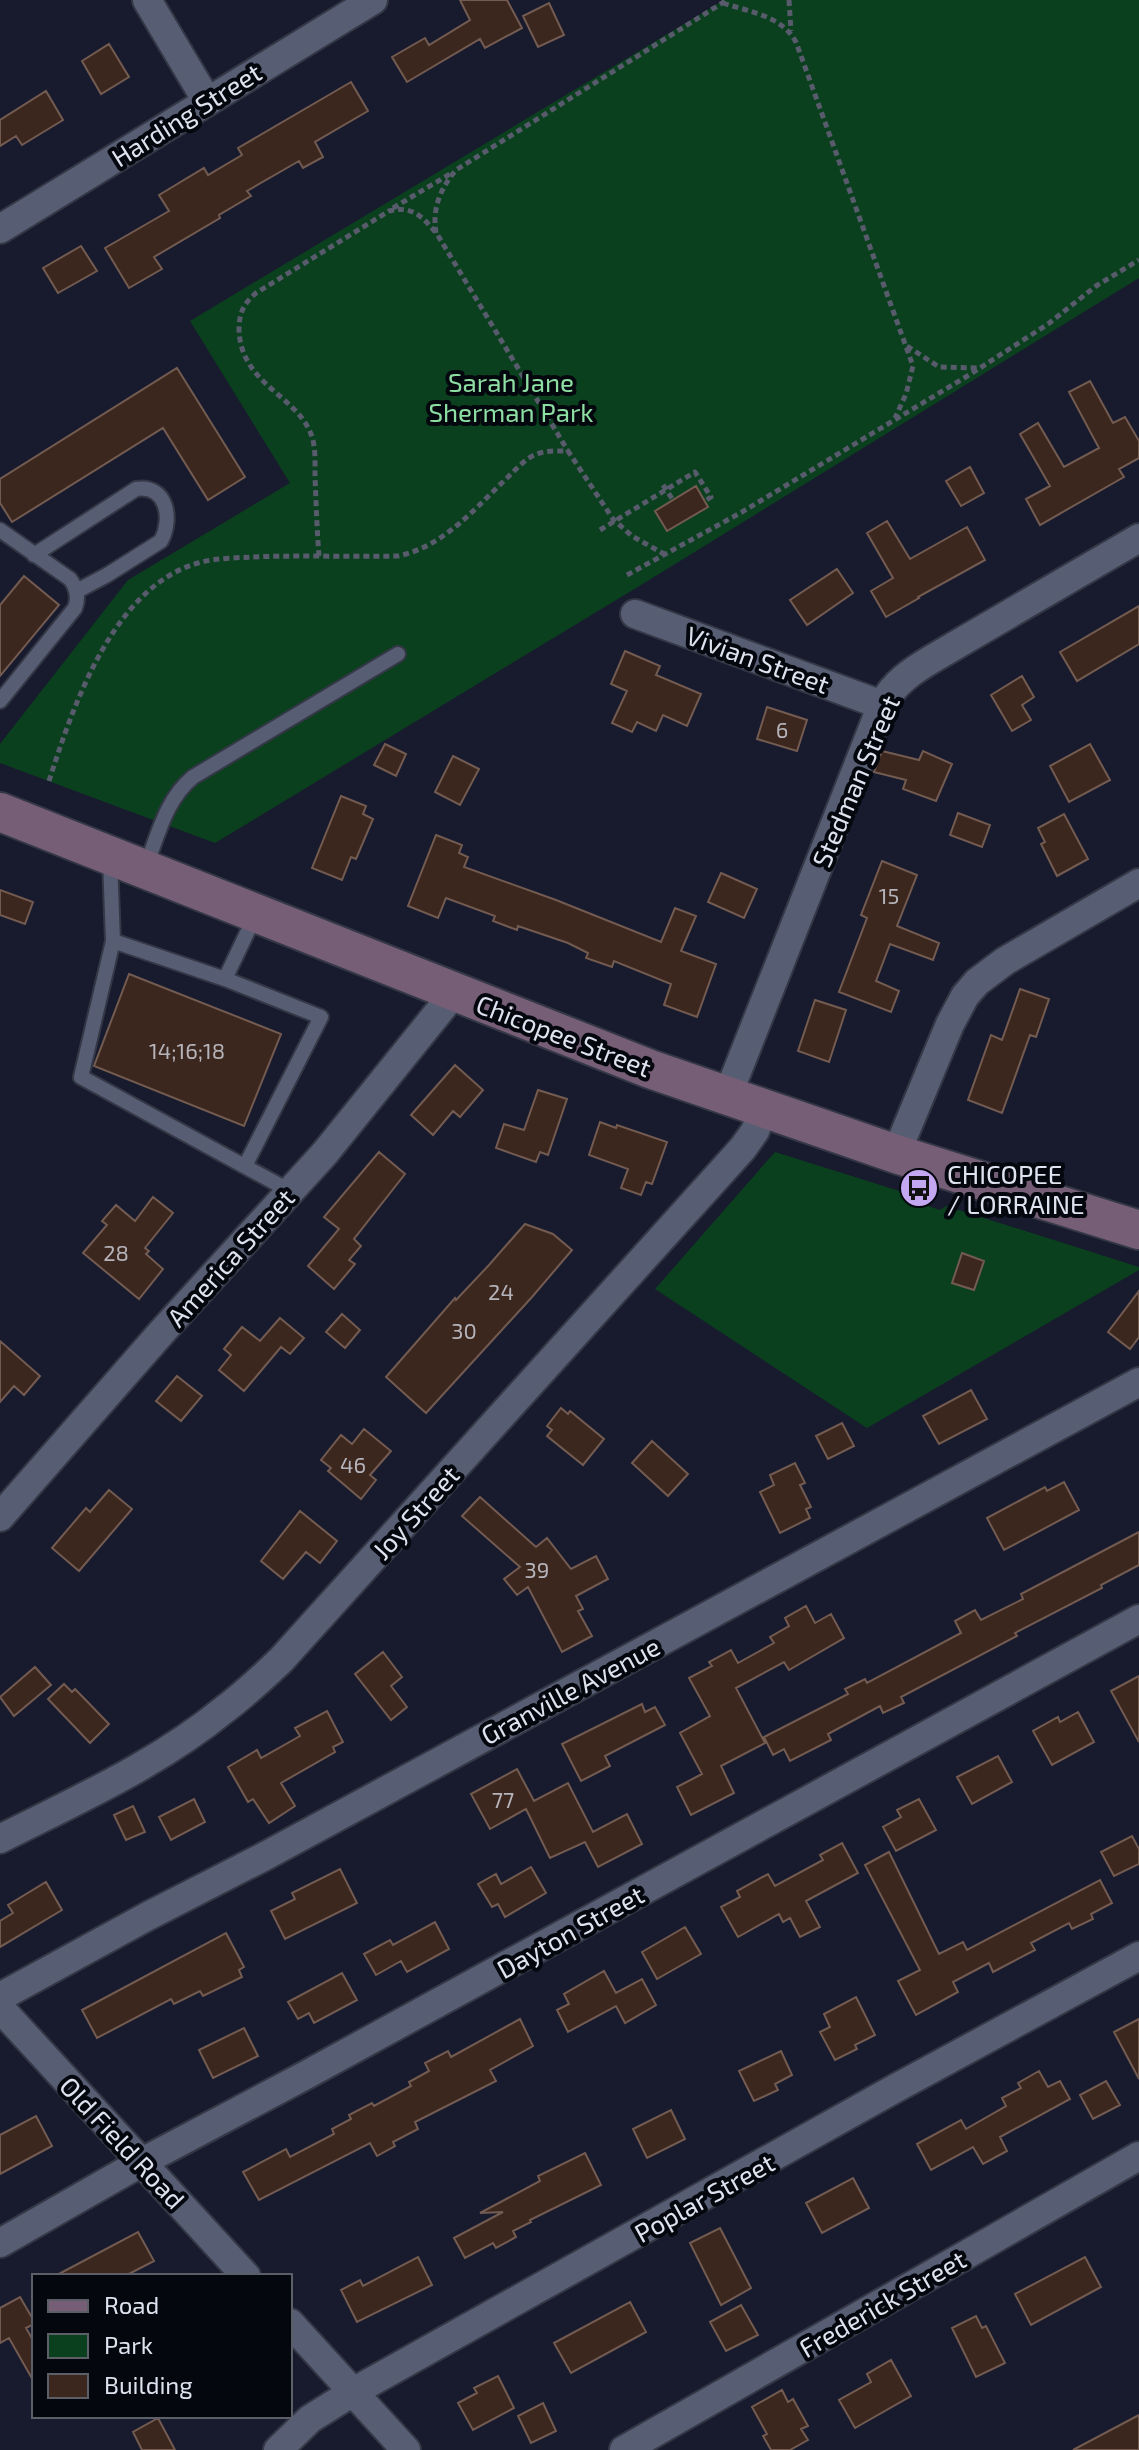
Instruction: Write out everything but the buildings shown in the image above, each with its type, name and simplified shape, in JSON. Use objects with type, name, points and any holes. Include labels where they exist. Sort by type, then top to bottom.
[{"type":"main road","name":"Chicopee Street","points":[[0,812],[454,993],[727,1097],[1139,1230]]},
{"type":"street","points":[[147,0],[207,101]]},
{"type":"street","name":"Harding Street","points":[[0,229],[373,0]]},
{"type":"street","name":"Stedman Street","points":[[727,1097],[889,692],[917,668],[1139,538]]},
{"type":"street","name":"Vivian Street","points":[[635,614],[882,705]]},
{"type":"street","points":[[896,1154],[950,1024],[970,989],[994,968],[1139,883]]},
{"type":"street","name":"America Street","points":[[0,1517],[161,1333],[325,1153],[454,993]]},
{"type":"street","name":"Joy Street","points":[[0,1839],[124,1776],[172,1746],[224,1711],[281,1660],[743,1148],[755,1131],[763,1110]]},
{"type":"street","name":"Granville Avenue","points":[[0,1997],[1139,1382]]},
{"type":"street","name":"Dayton Street","points":[[0,2243],[142,2162],[1139,1619]]},
{"type":"street","name":"Poplar Street","points":[[278,2450],[310,2419],[353,2392],[896,2088],[1139,1956]]},
{"type":"street","name":"Old Field Road","points":[[0,2008],[244,2274]]},
{"type":"street","name":"Frederick Street","points":[[624,2450],[1139,2156]]},
{"type":"street","points":[[292,2325],[406,2450]]},
{"type":"lane","points":[[34,555],[136,489],[152,490],[162,498],[167,513],[161,541],[77,591]]},
{"type":"lane","points":[[0,530],[70,579],[77,591],[75,608],[0,701]]},
{"type":"lane","points":[[145,870],[176,794],[193,777],[398,654]]},
{"type":"lane","points":[[110,856],[113,941],[81,1077],[290,1191]]},
{"type":"lane","points":[[225,979],[256,914]]},
{"type":"lane","points":[[113,941],[225,979],[321,1017],[245,1166]]},
{"type":"path","points":[[789,0],[791,33],[913,366],[895,419]]},
{"type":"path","points":[[319,556],[311,433],[299,415],[259,378],[249,362],[240,337],[240,313],[248,300],[725,1],[775,21],[791,33]]},
{"type":"path","points":[[437,234],[435,212],[438,200],[456,170]]},
{"type":"path","points":[[389,211],[402,208],[414,211],[426,220],[568,451],[615,521],[632,536],[664,554]]},
{"type":"path","points":[[627,575],[742,512],[979,368],[1048,324],[1096,286],[1139,260]]},
{"type":"path","points":[[906,345],[939,367],[979,368]]},
{"type":"path","points":[[49,781],[73,710],[99,659],[127,614],[144,595],[170,576],[199,563],[229,558],[398,556],[418,551],[460,524],[528,458],[547,451],[568,451]]},
{"type":"path","points":[[600,530],[665,487],[695,472],[711,497],[705,501]]},
{"type":"path","points":[[665,487],[673,500]]},
{"type":"green space","name":"Sarah Jane Sherman Park","points":[[724,0],[1139,0],[1139,278],[215,843],[0,763],[0,744],[128,580],[290,483],[190,321]]},
{"type":"green space","points":[[775,1152],[925,1199],[928,1206],[940,1210],[946,1206],[1139,1267],[1139,1270],[867,1428],[655,1289]]},
{"type":"place","name":"CHICOPEE / LORRAINE","points":[[919,1188]]}]
